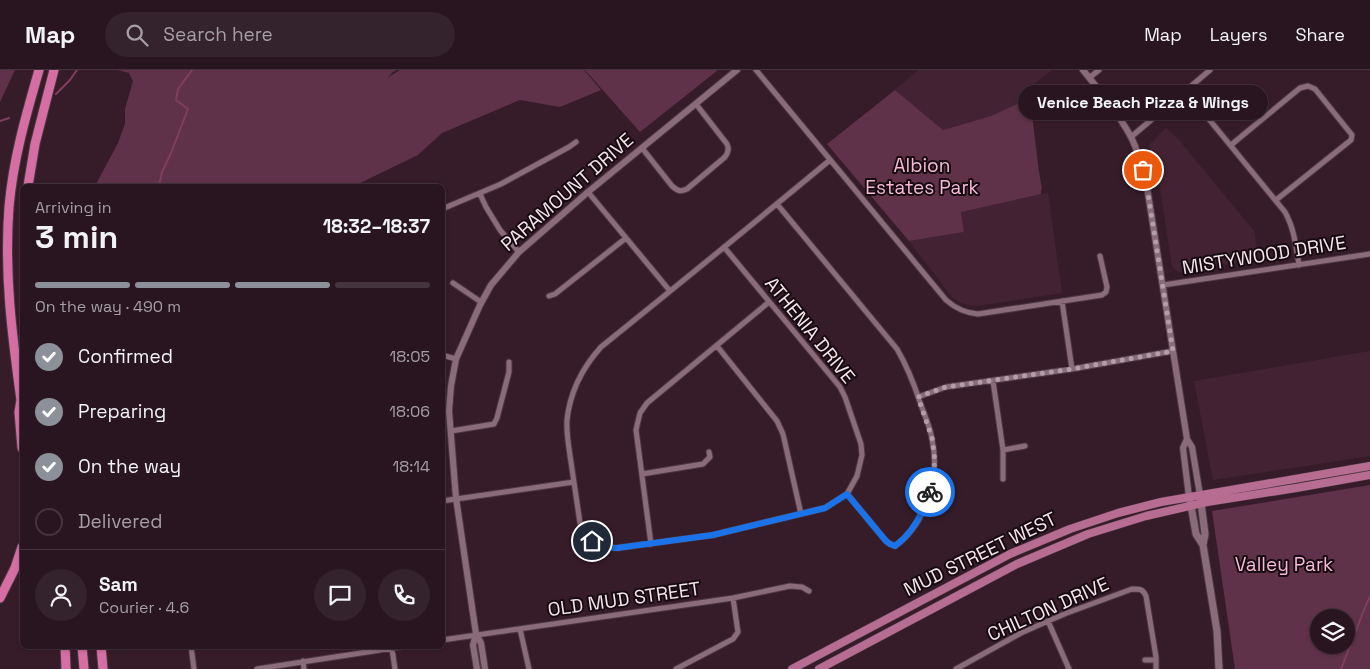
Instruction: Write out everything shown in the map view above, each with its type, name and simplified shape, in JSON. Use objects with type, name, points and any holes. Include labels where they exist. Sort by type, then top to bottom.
[{"type":"highway","points":[[20,388],[8,296],[9,208],[25,120],[39,70]]},
{"type":"highway","points":[[28,184],[35,144],[54,70]]},
{"type":"highway","points":[[20,408],[20,424]]},
{"type":"highway","points":[[0,598],[16,568],[20,554]]},
{"type":"highway","points":[[66,649],[66,669]]},
{"type":"highway","points":[[82,649],[84,669]]},
{"type":"highway","points":[[98,669],[100,649]]},
{"type":"highway","points":[[100,649],[103,669]]},
{"type":"main road","name":"MUD STREET WEST","points":[[792,669],[1010,554],[1040,540],[1118,512],[1161,502],[1370,466]]},
{"type":"main road","name":"MUD STREET WEST","points":[[820,669],[1017,564],[1088,534],[1146,516],[1191,506],[1370,475]]},
{"type":"main road","points":[[1200,495],[1205,534],[1203,545],[1217,631],[1219,669]]},
{"type":"main road","points":[[1190,497],[1196,534],[1203,545]]},
{"type":"street","name":"PARAMOUNT DRIVE","points":[[476,634],[456,498],[449,411],[456,360],[481,302],[491,285],[519,252],[588,192],[737,70]]},
{"type":"street","points":[[756,70],[946,300],[962,311],[978,314],[1102,295],[1106,292],[1107,287],[1100,256]]},
{"type":"street","points":[[1083,70],[1131,137],[1146,181],[1187,439],[1192,447],[1200,495]]},
{"type":"street","points":[[1089,78],[1099,70]]},
{"type":"street","points":[[1131,137],[1210,70]]},
{"type":"street","points":[[1231,145],[1300,88],[1308,86],[1315,89],[1352,135],[1352,138],[1276,200]]},
{"type":"street","points":[[1185,90],[1276,200],[1289,220],[1294,233],[1299,264]]},
{"type":"street","points":[[642,148],[672,186],[678,191],[687,188],[728,153],[727,144],[696,104]]},
{"type":"street","points":[[445,208],[501,184],[576,142]]},
{"type":"street","points":[[777,204],[897,350],[906,366],[932,438],[935,461],[930,494],[917,523],[895,546],[890,544],[847,494],[825,508],[713,535],[608,548],[592,541],[585,534],[580,523],[568,442],[567,420],[575,387],[580,376],[595,354],[830,160]]},
{"type":"street","points":[[588,192],[670,291]]},
{"type":"street","points":[[480,194],[500,230],[519,252]]},
{"type":"street","points":[[549,296],[555,294],[626,238]]},
{"type":"street","name":"ATHENIA DRIVE","points":[[724,247],[846,397],[861,444],[862,455],[857,476],[847,494]]},
{"type":"street","name":"MISTYWOOD DRIVE","points":[[1163,285],[1370,254]]},
{"type":"street","points":[[453,284],[481,302]]},
{"type":"street","points":[[1062,301],[1072,369]]},
{"type":"street","points":[[651,544],[636,430],[640,413],[647,402],[769,302]]},
{"type":"street","points":[[717,346],[777,421],[783,434],[801,514]]},
{"type":"street","points":[[918,397],[946,387],[1072,369],[1173,351]]},
{"type":"street","points":[[445,356],[456,360]]},
{"type":"street","points":[[451,431],[494,424],[506,381],[509,362]]},
{"type":"street","points":[[993,381],[1004,450],[1003,479]]},
{"type":"street","points":[[1187,439],[1183,448],[1190,497]]},
{"type":"street","points":[[1004,450],[1025,446]]},
{"type":"street","points":[[642,474],[703,464],[710,457],[709,452]]},
{"type":"street","points":[[445,500],[574,482]]},
{"type":"street","name":"OLD MUD STREET","points":[[445,639],[733,598],[790,586],[802,587],[809,591]]},
{"type":"street","name":"CHILTON DRIVE","points":[[956,669],[1021,633],[1048,621],[1132,589],[1140,589],[1144,591],[1146,596],[1156,669]]},
{"type":"street","points":[[676,669],[733,639],[738,632],[733,598]]},
{"type":"street","points":[[1048,621],[1069,669]]},
{"type":"street","points":[[520,629],[529,669]]},
{"type":"street","points":[[476,634],[474,645],[477,669]]},
{"type":"street","points":[[476,634],[481,643],[485,669]]},
{"type":"street","points":[[191,649],[194,669]]},
{"type":"street","points":[[258,669],[392,649],[395,669]]},
{"type":"street","points":[[1145,660],[1156,660]]},
{"type":"street","points":[[303,661],[304,669]]},
{"type":"shaded area","points":[[918,70],[1052,70],[1034,84],[1030,98],[991,116],[943,130],[895,90]]},
{"type":"shaded area","points":[[1166,128],[1179,140],[1254,231],[1258,259],[1178,272],[1172,267],[1160,187],[1149,145]]},
{"type":"shaded area","points":[[1048,193],[1062,293],[984,305],[973,306],[961,303],[952,297],[909,241],[964,232],[961,211]]},
{"type":"shaded area","points":[[1370,351],[1370,456],[1213,480],[1194,381]]},
{"type":"green space","points":[[0,70],[15,70],[0,102]]},
{"type":"green space","points":[[118,70],[397,70],[387,78],[400,70],[584,70],[601,90],[560,107],[520,100],[442,133],[418,155],[358,184],[96,184],[118,143],[125,124],[125,109],[133,81],[129,73]]},
{"type":"green space","points":[[585,70],[718,70],[640,132]]},
{"type":"green space","name":"Albion Estates Park","points":[[895,90],[943,130],[991,116],[1030,98],[1042,189],[1041,194],[961,212],[964,232],[909,241],[827,144]]},
{"type":"green space","name":"Valley Park","points":[[1370,485],[1370,669],[1235,669],[1212,511]]},
{"type":"waterway","points":[[56,94],[77,70]]},
{"type":"waterway","points":[[159,184],[162,172],[188,109],[176,100],[178,89],[192,70]]},
{"type":"waterway","points":[[0,121],[9,118]]},
{"type":"waterway","points":[[1341,669],[1370,597]]},
{"type":"way so far","points":[[930,492],[935,461],[932,438],[918,397],[946,387],[1072,369],[1173,351],[1143,170]]},
{"type":"place","name":"Venice Beach Pizza & Wings","points":[[1143,170]]},
{"type":"route","points":[[592,541],[608,548],[617,548],[713,535],[825,508],[847,494],[886,541],[895,546],[917,523],[930,492]]}]
